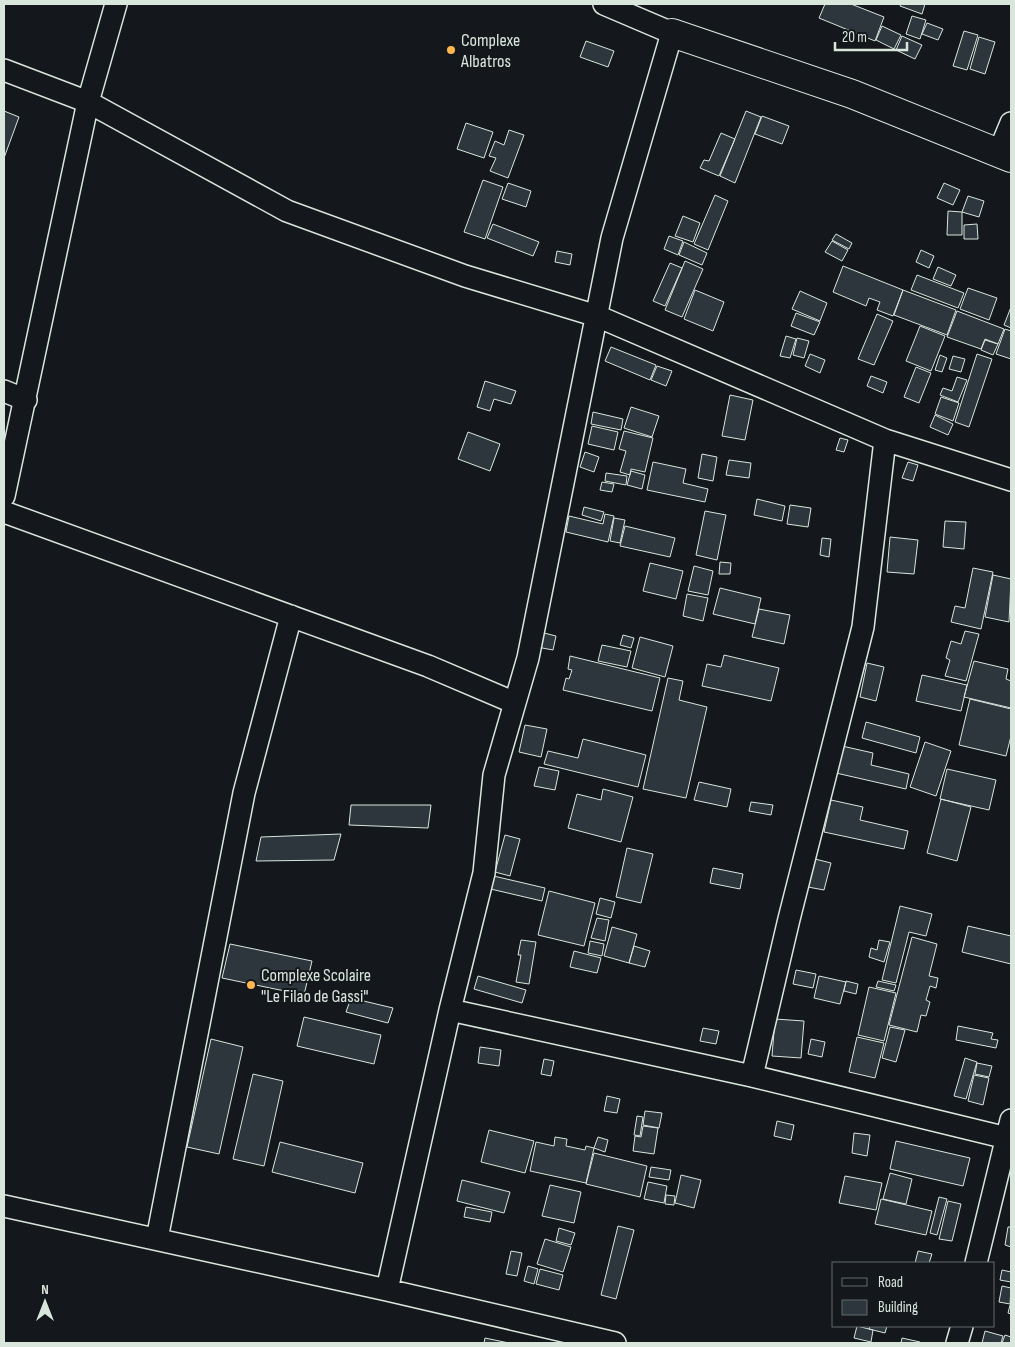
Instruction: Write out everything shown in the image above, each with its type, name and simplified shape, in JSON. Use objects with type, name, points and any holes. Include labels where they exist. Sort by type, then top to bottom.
[{"type":"street","points":[[4,496],[88,102],[116,4]]},
{"type":"street","points":[[604,4],[672,33],[852,94],[1005,155],[1011,123]]},
{"type":"street","points":[[387,1290],[450,1010],[484,873],[494,775],[528,658],[542,578],[612,238],[672,33]]},
{"type":"street","points":[[4,70],[88,102],[287,212],[465,276],[597,316],[885,440],[1011,480]]},
{"type":"street","points":[[4,391],[26,400]]},
{"type":"street","points":[[752,1076],[789,919],[863,627],[885,440]]},
{"type":"street","points":[[4,512],[428,666],[515,703]]},
{"type":"street","points":[[157,1239],[177,1127],[244,793],[290,616]]},
{"type":"street","points":[[450,1010],[1010,1132],[976,1262]]},
{"type":"street","points":[[4,1206],[387,1290],[581,1339],[615,1343]]},
{"type":"street","points":[[958,1343],[962,1327]]},
{"type":"building","points":[[825,4],[851,4],[884,17],[875,41],[819,18]]},
{"type":"building","points":[[901,4],[925,4],[922,14],[900,6]]},
{"type":"building","points":[[912,16],[926,20],[920,39],[906,34]]},
{"type":"building","points":[[927,23],[943,29],[938,40],[922,34]]},
{"type":"building","points":[[882,26],[901,35],[894,49],[876,40]]},
{"type":"building","points":[[964,31],[978,35],[967,70],[953,66]]},
{"type":"building","points":[[902,36],[922,45],[915,59],[896,50]]},
{"type":"building","points":[[979,37],[995,42],[985,74],[970,69]]},
{"type":"building","points":[[586,41],[614,51],[608,67],[580,57]]},
{"type":"building","points":[[4,111],[19,117],[4,158]]},
{"type":"building","points":[[746,111],[761,117],[735,183],[720,176]]},
{"type":"building","points":[[762,116],[789,126],[782,144],[755,134]]},
{"type":"building","points":[[466,123],[493,132],[484,158],[457,149]]},
{"type":"building","points":[[509,130],[524,135],[508,178],[490,171],[496,158],[489,156],[495,141],[504,145]]},
{"type":"building","points":[[721,133],[735,139],[719,176],[700,168],[704,160],[709,161]]},
{"type":"building","points":[[483,180],[503,187],[485,239],[464,232]]},
{"type":"building","points":[[508,183],[531,191],[526,207],[502,199]]},
{"type":"building","points":[[944,183],[960,190],[953,205],[937,198]]},
{"type":"building","points":[[715,195],[728,201],[708,250],[694,244]]},
{"type":"building","points":[[968,196],[984,201],[979,217],[962,212]]},
{"type":"building","points":[[948,211],[962,212],[962,235],[947,235]]},
{"type":"building","points":[[683,216],[700,223],[693,242],[675,236]]},
{"type":"building","points":[[493,224],[539,242],[533,256],[487,238]]},
{"type":"building","points":[[977,224],[978,239],[964,239],[964,225]]},
{"type":"building","points":[[836,234],[852,243],[849,249],[832,240]]},
{"type":"building","points":[[669,236],[683,241],[678,255],[664,249]]},
{"type":"building","points":[[832,241],[848,250],[842,261],[825,252]]},
{"type":"building","points":[[684,242],[707,253],[702,265],[679,255]]},
{"type":"building","points":[[921,250],[934,256],[929,268],[916,262]]},
{"type":"building","points":[[557,251],[572,254],[570,265],[555,262]]},
{"type":"building","points":[[685,261],[703,269],[682,317],[665,310]]},
{"type":"building","points":[[670,263],[682,268],[665,306],[653,301]]},
{"type":"building","points":[[843,266],[903,290],[893,316],[877,310],[880,302],[869,298],[866,306],[833,292]]},
{"type":"building","points":[[938,267],[956,275],[951,286],[933,279]]},
{"type":"building","points":[[917,275],[964,293],[958,308],[911,290]]},
{"type":"building","points":[[968,288],[997,298],[989,320],[960,309]]},
{"type":"building","points":[[695,290],[724,302],[713,331],[684,319]]},
{"type":"building","points":[[903,290],[956,310],[947,335],[894,315]]},
{"type":"building","points":[[800,291],[827,303],[820,321],[792,309]]},
{"type":"building","points":[[1011,307],[1011,328],[1004,325]]},
{"type":"building","points":[[957,311],[1004,329],[998,344],[985,339],[981,349],[947,337]]},
{"type":"building","points":[[796,313],[820,322],[814,335],[791,326]]},
{"type":"building","points":[[877,314],[893,321],[874,365],[858,359]]},
{"type":"building","points":[[920,326],[945,336],[931,371],[906,361]]},
{"type":"building","points":[[1005,329],[1011,331],[1011,359],[996,354]]},
{"type":"building","points":[[786,336],[796,339],[790,358],[780,356]]},
{"type":"building","points":[[797,338],[809,341],[804,358],[793,355]]},
{"type":"building","points":[[985,340],[998,344],[993,355],[981,350]]},
{"type":"building","points":[[611,347],[656,365],[650,380],[605,361]]},
{"type":"building","points":[[810,354],[825,360],[820,373],[805,366]]},
{"type":"building","points":[[977,354],[992,359],[969,427],[955,422]]},
{"type":"building","points":[[940,355],[947,358],[942,372],[935,370]]},
{"type":"building","points":[[953,356],[965,359],[961,372],[949,369]]},
{"type":"building","points":[[657,366],[672,371],[666,386],[651,380]]},
{"type":"building","points":[[916,367],[931,373],[919,403],[904,397]]},
{"type":"building","points":[[871,376],[887,382],[883,393],[867,386]]},
{"type":"building","points":[[957,377],[967,380],[958,402],[940,395],[943,388],[952,391]]},
{"type":"building","points":[[485,381],[516,391],[511,404],[494,399],[490,411],[477,407]]},
{"type":"building","points":[[730,395],[753,400],[745,440],[722,436]]},
{"type":"building","points":[[941,397],[959,403],[953,421],[935,414]]},
{"type":"building","points":[[631,407],[659,416],[652,437],[624,428]]},
{"type":"building","points":[[593,412],[623,419],[621,430],[591,424]]},
{"type":"building","points":[[935,415],[953,424],[948,435],[930,427]]},
{"type":"building","points":[[592,426],[618,432],[614,450],[588,444]]},
{"type":"building","points":[[624,431],[653,438],[645,472],[631,469],[630,475],[620,472],[626,451],[619,449]]},
{"type":"building","points":[[468,432],[500,444],[490,471],[458,459]]},
{"type":"building","points":[[840,438],[848,440],[844,452],[836,450]]},
{"type":"building","points":[[585,452],[599,457],[594,472],[580,467]]},
{"type":"building","points":[[702,454],[717,457],[713,481],[698,478]]},
{"type":"building","points":[[729,460],[751,463],[749,478],[726,475]]},
{"type":"building","points":[[653,462],[686,469],[683,483],[708,489],[705,502],[647,490]]},
{"type":"building","points":[[908,462],[918,465],[913,481],[902,478]]},
{"type":"building","points":[[631,471],[645,475],[642,489],[627,485]]},
{"type":"building","points":[[606,473],[627,476],[626,485],[605,481]]},
{"type":"building","points":[[602,482],[614,484],[612,492],[600,490]]},
{"type":"building","points":[[757,499],[785,506],[782,521],[754,515]]},
{"type":"building","points":[[790,505],[811,508],[808,527],[787,524]]},
{"type":"building","points":[[584,507],[604,512],[601,521],[582,515]]},
{"type":"building","points":[[705,511],[726,515],[717,560],[696,555]]},
{"type":"building","points":[[605,514],[614,516],[608,542],[566,532],[569,516],[603,524]]},
{"type":"building","points":[[614,518],[625,520],[620,543],[610,541]]},
{"type":"building","points":[[945,521],[966,522],[964,549],[943,547]]},
{"type":"building","points":[[625,526],[675,538],[670,557],[620,546]]},
{"type":"building","points":[[890,537],[918,540],[914,574],[887,572]]},
{"type":"building","points":[[822,538],[831,539],[829,557],[820,555]]},
{"type":"building","points":[[720,562],[731,563],[730,574],[719,574]]},
{"type":"building","points":[[650,563],[683,571],[676,599],[643,591]]},
{"type":"building","points":[[694,566],[713,571],[708,595],[688,591]]},
{"type":"building","points":[[973,568],[993,572],[981,629],[951,622],[955,606],[965,608]]},
{"type":"building","points":[[993,575],[1011,579],[1009,622],[985,617]]},
{"type":"building","points":[[720,588],[761,598],[755,624],[713,614]]},
{"type":"building","points":[[687,594],[708,598],[703,621],[683,616]]},
{"type":"building","points":[[759,609],[790,615],[784,644],[752,637]]},
{"type":"building","points":[[965,631],[979,634],[966,681],[945,676],[950,660],[946,658],[951,641],[961,644]]},
{"type":"building","points":[[540,632],[556,636],[553,650],[537,647]]},
{"type":"building","points":[[623,635],[634,638],[631,648],[620,645]]},
{"type":"building","points":[[640,637],[673,646],[665,677],[632,668]]},
{"type":"building","points":[[602,645],[631,651],[627,667],[598,661]]},
{"type":"building","points":[[724,655],[779,668],[771,701],[702,686],[707,664],[721,667]]},
{"type":"building","points":[[570,656],[660,678],[652,711],[563,690],[566,678],[569,679],[572,670],[568,669]]},
{"type":"building","points":[[974,661],[1008,669],[1006,679],[1011,681],[1011,708],[964,697]]},
{"type":"building","points":[[867,663],[884,667],[876,701],[860,697]]},
{"type":"building","points":[[922,675],[967,685],[961,711],[916,701]]},
{"type":"building","points":[[668,678],[683,681],[679,700],[707,707],[686,798],[643,789]]},
{"type":"building","points":[[970,699],[1011,709],[1011,736],[1006,756],[959,745]]},
{"type":"building","points":[[866,722],[920,737],[916,753],[862,738]]},
{"type":"building","points":[[525,725],[547,729],[541,757],[519,752]]},
{"type":"building","points":[[583,739],[646,755],[638,787],[544,764],[548,751],[578,758]]},
{"type":"building","points":[[925,742],[951,751],[936,796],[910,787]]},
{"type":"building","points":[[842,746],[873,753],[871,765],[909,774],[906,789],[836,773]]},
{"type":"building","points":[[539,767],[559,771],[555,790],[534,786]]},
{"type":"building","points":[[947,769],[996,780],[989,810],[940,799]]},
{"type":"building","points":[[699,782],[731,789],[727,807],[694,800]]},
{"type":"building","points":[[603,789],[633,797],[621,842],[568,828],[577,794],[601,800]]},
{"type":"building","points":[[941,799],[971,807],[957,861],[927,853]]},
{"type":"building","points":[[831,800],[863,807],[860,820],[908,831],[904,849],[824,832]]},
{"type":"building","points":[[751,802],[773,805],[771,815],[749,811]]},
{"type":"building","points":[[351,805],[431,805],[428,828],[349,825]]},
{"type":"building","points":[[341,834],[334,860],[256,861],[261,837]]},
{"type":"building","points":[[505,835],[520,839],[510,876],[495,872]]},
{"type":"building","points":[[627,848],[653,854],[641,903],[616,897]]},
{"type":"building","points":[[815,859],[831,863],[824,890],[808,887]]},
{"type":"building","points":[[713,868],[743,874],[740,889],[710,883]]},
{"type":"building","points":[[485,874],[545,888],[542,901],[482,887]]},
{"type":"building","points":[[549,891],[595,903],[584,946],[538,935]]},
{"type":"building","points":[[600,898],[615,902],[611,918],[596,914]]},
{"type":"building","points":[[900,906],[932,914],[926,936],[909,932],[896,983],[882,980]]},
{"type":"building","points":[[597,918],[609,920],[605,941],[591,938]]},
{"type":"building","points":[[968,926],[1011,936],[1011,964],[962,952]]},
{"type":"building","points":[[612,927],[637,934],[629,963],[604,956]]},
{"type":"building","points":[[912,937],[937,944],[929,976],[938,978],[936,988],[930,986],[926,1000],[930,1002],[926,1016],[921,1015],[917,1032],[889,1025]]},
{"type":"building","points":[[521,940],[536,942],[529,984],[516,982],[521,955],[518,955]]},
{"type":"building","points":[[879,940],[890,942],[884,962],[869,957],[871,948],[877,950]]},
{"type":"building","points":[[590,941],[604,944],[602,956],[588,953]]},
{"type":"building","points":[[230,944],[312,961],[304,995],[222,978]]},
{"type":"building","points":[[634,946],[650,951],[645,967],[629,963]]},
{"type":"building","points":[[574,951],[601,958],[597,973],[570,967]]},
{"type":"building","points":[[796,970],[816,974],[813,988],[793,984]]},
{"type":"building","points":[[478,976],[526,990],[522,1003],[474,989]]},
{"type":"building","points":[[819,976],[846,982],[840,1004],[814,998]]},
{"type":"building","points":[[846,981],[858,984],[856,994],[844,991]]},
{"type":"building","points":[[878,981],[896,985],[894,991],[876,987]]},
{"type":"building","points":[[869,987],[896,993],[884,1041],[858,1035]]},
{"type":"building","points":[[351,998],[393,1008],[388,1023],[346,1012]]},
{"type":"building","points":[[304,1017],[381,1035],[374,1064],[297,1046]]},
{"type":"building","points":[[775,1019],[804,1021],[801,1058],[772,1056]]},
{"type":"building","points":[[958,1026],[993,1033],[991,1039],[998,1040],[996,1048],[956,1040]]},
{"type":"building","points":[[890,1027],[905,1030],[896,1062],[882,1058]]},
{"type":"building","points":[[703,1028],[719,1031],[716,1044],[700,1041]]},
{"type":"building","points":[[857,1037],[884,1043],[875,1078],[849,1072]]},
{"type":"building","points":[[211,1039],[243,1047],[219,1154],[187,1147]]},
{"type":"building","points":[[811,1039],[825,1042],[822,1057],[808,1054]]},
{"type":"building","points":[[480,1047],[501,1050],[499,1066],[478,1063]]},
{"type":"building","points":[[965,1058],[977,1062],[966,1099],[954,1096]]},
{"type":"building","points":[[544,1059],[554,1061],[551,1076],[541,1074]]},
{"type":"building","points":[[977,1063],[992,1066],[989,1077],[975,1074]]},
{"type":"building","points":[[253,1074],[283,1081],[264,1166],[233,1159]]},
{"type":"building","points":[[974,1075],[989,1078],[983,1105],[968,1101]]},
{"type":"building","points":[[607,1096],[620,1099],[617,1113],[604,1111]]},
{"type":"building","points":[[645,1111],[662,1113],[659,1128],[643,1125]]},
{"type":"building","points":[[637,1116],[643,1117],[640,1136],[634,1135]]},
{"type":"building","points":[[777,1121],[794,1125],[791,1140],[774,1136]]},
{"type":"building","points":[[643,1126],[658,1128],[654,1154],[633,1151],[635,1136],[641,1137]]},
{"type":"building","points":[[489,1130],[534,1141],[525,1173],[481,1162]]},
{"type":"building","points":[[854,1133],[870,1135],[867,1156],[852,1153]]},
{"type":"building","points":[[555,1137],[567,1139],[566,1146],[585,1150],[586,1146],[594,1148],[586,1183],[530,1171],[536,1142],[554,1146]]},
{"type":"building","points":[[598,1137],[608,1140],[605,1152],[594,1148]]},
{"type":"building","points":[[896,1141],[970,1158],[963,1186],[890,1169]]},
{"type":"building","points":[[280,1142],[363,1163],[355,1193],[272,1172]]},
{"type":"building","points":[[594,1153],[647,1166],[640,1197],[586,1184]]},
{"type":"building","points":[[651,1167],[671,1170],[669,1180],[649,1177]]},
{"type":"building","points":[[890,1173],[912,1179],[906,1204],[883,1199]]},
{"type":"building","points":[[681,1175],[701,1180],[694,1208],[675,1203]]},
{"type":"building","points":[[845,1176],[882,1183],[876,1210],[839,1203]]},
{"type":"building","points":[[462,1180],[510,1192],[504,1213],[457,1201]]},
{"type":"building","points":[[648,1182],[667,1186],[664,1203],[644,1199]]},
{"type":"building","points":[[550,1185],[581,1192],[574,1223],[542,1216]]},
{"type":"building","points":[[666,1195],[675,1196],[674,1205],[665,1204]]},
{"type":"building","points":[[939,1197],[947,1199],[937,1235],[930,1233]]},
{"type":"building","points":[[881,1199],[932,1211],[926,1235],[875,1224]]},
{"type":"building","points":[[948,1201],[961,1204],[952,1241],[939,1239]]},
{"type":"building","points":[[466,1207],[492,1212],[490,1222],[464,1217]]},
{"type":"building","points":[[618,1226],[634,1230],[616,1299],[601,1295]]},
{"type":"building","points":[[1008,1227],[1011,1227],[1011,1247],[1005,1245]]},
{"type":"building","points":[[559,1228],[575,1233],[571,1245],[556,1241]]},
{"type":"building","points":[[545,1239],[571,1247],[563,1272],[537,1264]]},
{"type":"building","points":[[511,1251],[522,1253],[517,1276],[506,1274]]},
{"type":"building","points":[[918,1251],[932,1254],[929,1262],[915,1262]]},
{"type":"building","points":[[528,1266],[538,1269],[534,1284],[524,1281]]},
{"type":"building","points":[[540,1269],[563,1275],[559,1290],[536,1284]]},
{"type":"building","points":[[1002,1270],[1011,1272],[1011,1282],[1000,1280]]},
{"type":"building","points":[[1002,1286],[1011,1288],[1010,1304],[999,1302]]},
{"type":"building","points":[[1011,1305],[1011,1314],[1008,1313]]},
{"type":"building","points":[[857,1327],[873,1330],[871,1342],[854,1338]]},
{"type":"building","points":[[870,1327],[887,1327],[885,1333],[869,1329]]},
{"type":"building","points":[[985,1331],[1003,1336],[1001,1343],[982,1343]]},
{"type":"building","points":[[1005,1335],[1011,1337],[1011,1343],[1002,1343]]},
{"type":"building","points":[[485,1338],[509,1343],[484,1343]]},
{"type":"building","points":[[902,1338],[920,1342],[920,1343],[901,1343]]},
{"type":"place","name":"Complexe Albatros","points":[[451,50]]},
{"type":"place","name":"Complexe Scolaire \"Le Filao de Gassi\"","points":[[251,985]]}]
